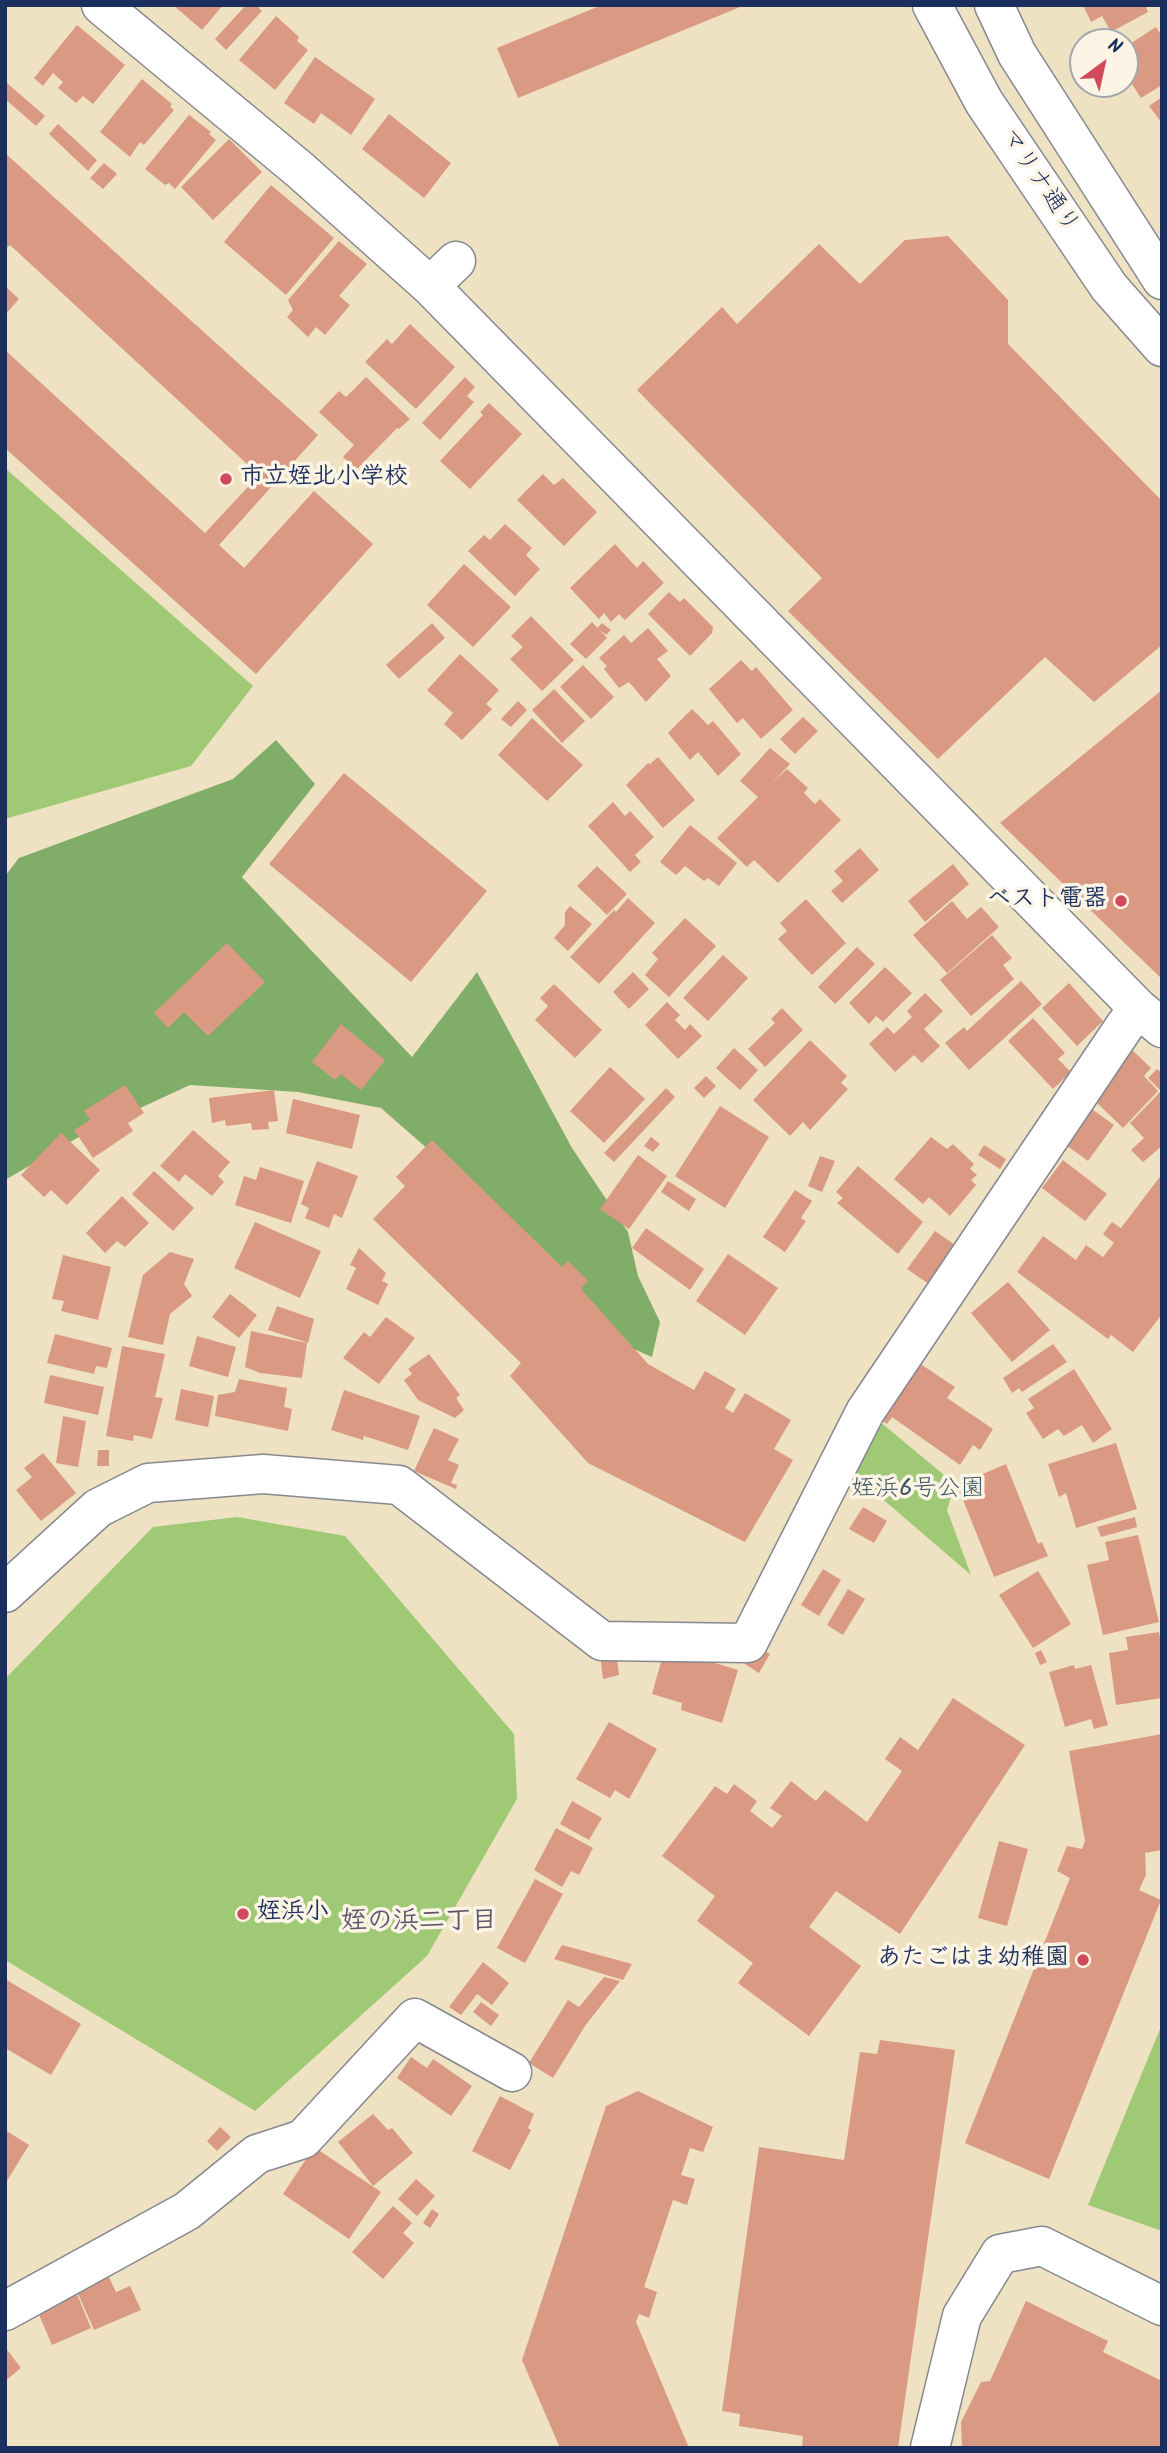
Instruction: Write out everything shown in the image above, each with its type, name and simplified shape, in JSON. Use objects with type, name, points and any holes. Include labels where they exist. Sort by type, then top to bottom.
[{"type":"street","points":[[5,1593],[98,1508],[148,1483],[262,1474],[399,1485],[602,1641],[748,1643],[865,1412],[1124,1027],[1150,1018],[443,274],[300,170],[101,5]]},
{"type":"street","name":"マリナ通り","points":[[932,5],[984,103],[1109,287],[1162,347]]},
{"type":"street","name":"マリナ通り","points":[[994,5],[1017,54],[1159,271]]},
{"type":"street","points":[[1109,287],[1159,271]]},
{"type":"street","points":[[5,2311],[187,2211],[257,2154],[303,2139],[415,2018],[512,2072]]},
{"type":"street","points":[[930,2448],[962,2316],[1000,2254],[1042,2246],[1162,2306]]},
{"type":"green space","points":[[5,468],[253,686],[191,766],[5,819]]},
{"type":"green space","points":[[276,740],[315,784],[242,877],[412,1057],[477,972],[572,1148],[628,1232],[638,1276],[660,1322],[652,1357],[604,1336],[469,1185],[381,1108],[298,1092],[190,1085],[84,1134],[5,1180],[5,876],[19,858],[233,779]]},
{"type":"green space","name":"姪浜6号公園","points":[[879,1421],[955,1484],[947,1510],[971,1575],[850,1471]]},
{"type":"green space","name":"姪浜小","points":[[237,1517],[345,1536],[514,1734],[517,1799],[427,1956],[255,2111],[5,1960],[5,1679],[153,1527]]},
{"type":"green space","points":[[1162,2024],[1162,2231],[1088,2205]]},
{"type":"building","points":[[173,5],[223,5],[202,30]]},
{"type":"building","points":[[246,5],[256,5],[262,11],[226,50],[215,39]]},
{"type":"building","points":[[602,5],[745,5],[518,98],[497,48]]},
{"type":"building","points":[[1083,5],[1145,5],[1148,12],[1118,28],[1109,28],[1102,16],[1091,22]]},
{"type":"building","points":[[276,16],[299,37],[297,41],[308,50],[275,90],[239,60]]},
{"type":"building","points":[[77,25],[125,65],[93,104],[83,96],[76,103],[58,88],[63,82],[53,73],[43,86],[34,78]]},
{"type":"building","points":[[1156,27],[1162,36],[1162,85],[1141,98],[1139,95],[1139,38]]},
{"type":"building","points":[[315,57],[375,99],[351,135],[321,113],[314,124],[284,103]]},
{"type":"building","points":[[142,79],[172,104],[170,107],[174,110],[144,145],[140,142],[130,157],[100,132]]},
{"type":"building","points":[[7,83],[45,116],[36,126],[5,99]]},
{"type":"building","points":[[1162,97],[1162,123],[1149,106]]},
{"type":"building","points":[[389,114],[451,163],[424,198],[362,149]]},
{"type":"building","points":[[189,115],[211,132],[209,134],[216,140],[175,189],[169,183],[165,185],[145,169]]},
{"type":"building","points":[[58,124],[97,160],[88,171],[49,134]]},
{"type":"building","points":[[229,139],[262,172],[213,220],[181,187]]},
{"type":"building","points":[[5,153],[318,435],[219,545],[244,568],[314,491],[373,544],[256,674],[5,448],[5,350],[205,533],[259,475],[10,245],[5,249]]},
{"type":"building","points":[[104,163],[117,174],[103,189],[90,178]]},
{"type":"building","points":[[271,185],[334,238],[286,295],[224,242]]},
{"type":"building","points":[[948,236],[1008,300],[1008,344],[1162,501],[1162,645],[1094,702],[1045,657],[938,759],[788,611],[822,578],[637,390],[722,307],[737,324],[819,244],[860,284],[905,240]]},
{"type":"building","points":[[339,241],[367,264],[339,296],[350,305],[325,335],[316,327],[308,337],[287,317],[293,310],[288,300]]},
{"type":"building","points":[[5,286],[19,299],[5,315]]},
{"type":"building","points":[[410,324],[455,367],[416,409],[365,362],[387,339],[392,344]]},
{"type":"building","points":[[366,377],[410,419],[397,428],[356,470],[343,457],[354,445],[319,412],[339,391],[346,397]]},
{"type":"building","points":[[465,377],[475,387],[467,396],[474,402],[440,440],[422,423]]},
{"type":"building","points":[[489,403],[522,434],[470,489],[440,461],[483,415],[480,412]]},
{"type":"building","points":[[543,474],[554,485],[563,478],[597,512],[564,546],[517,500]]},
{"type":"building","points":[[505,524],[532,548],[526,555],[540,569],[515,596],[468,551],[484,535],[490,540]]},
{"type":"building","points":[[615,544],[637,568],[643,561],[664,583],[625,620],[619,614],[611,622],[604,613],[599,619],[570,588]]},
{"type":"building","points":[[464,564],[511,607],[473,647],[427,605]]},
{"type":"building","points":[[669,592],[680,602],[684,598],[713,627],[712,633],[690,656],[648,614]]},
{"type":"building","points":[[531,616],[574,660],[542,691],[510,659],[523,647],[511,636]]},
{"type":"building","points":[[592,622],[607,638],[586,659],[570,644]]},
{"type":"building","points":[[432,623],[445,638],[399,679],[386,665]]},
{"type":"building","points":[[602,623],[611,630],[606,635],[597,628]]},
{"type":"building","points":[[648,628],[668,651],[657,659],[671,676],[646,702],[629,682],[619,688],[604,669],[607,666],[599,658],[624,635],[631,643]]},
{"type":"building","points":[[460,654],[499,690],[486,704],[492,709],[462,740],[444,724],[453,713],[427,690]]},
{"type":"building","points":[[741,660],[752,671],[756,667],[793,710],[761,739],[743,718],[737,723],[709,689]]},
{"type":"building","points":[[583,665],[614,697],[591,719],[560,687]]},
{"type":"building","points":[[554,689],[585,721],[562,743],[532,710]]},
{"type":"building","name":"ベスト電器","points":[[1162,690],[1162,979],[1000,823]]},
{"type":"building","points":[[518,701],[527,710],[511,727],[501,719]]},
{"type":"building","points":[[692,709],[708,725],[713,721],[741,754],[718,776],[698,752],[690,760],[668,733]]},
{"type":"building","points":[[803,717],[818,731],[795,754],[780,739]]},
{"type":"building","points":[[532,718],[583,765],[547,801],[498,755]]},
{"type":"building","points":[[770,748],[790,764],[771,784],[787,769],[808,788],[804,793],[815,804],[820,799],[841,820],[778,883],[754,860],[747,867],[717,838],[758,797],[740,781]]},
{"type":"building","points":[[658,757],[695,800],[663,828],[626,785]]},
{"type":"building","points":[[344,773],[487,891],[411,982],[269,864]]},
{"type":"building","points":[[613,802],[625,816],[630,811],[654,837],[635,855],[641,862],[630,872],[588,826]]},
{"type":"building","points":[[690,825],[737,863],[719,886],[708,878],[704,881],[685,866],[676,875],[660,862]]},
{"type":"building","points":[[860,848],[879,870],[842,903],[831,891],[843,881],[834,871]]},
{"type":"building","points":[[953,864],[969,884],[925,922],[908,901]]},
{"type":"building","points":[[597,866],[627,894],[607,915],[577,886]]},
{"type":"building","points":[[628,898],[655,923],[599,984],[570,957]]},
{"type":"building","points":[[806,899],[846,943],[812,975],[778,939],[787,931],[780,923]]},
{"type":"building","points":[[952,901],[967,919],[981,907],[999,927],[947,973],[913,935]]},
{"type":"building","points":[[570,906],[592,924],[568,951],[554,938],[565,925],[565,912]]},
{"type":"building","points":[[685,918],[716,946],[669,997],[645,975],[658,959],[652,953]]},
{"type":"building","points":[[992,935],[1012,958],[1003,965],[1014,979],[971,1016],[940,980]]},
{"type":"building","points":[[227,943],[265,982],[208,1036],[184,1012],[168,1028],[154,1013]]},
{"type":"building","points":[[857,947],[875,964],[835,1004],[818,987]]},
{"type":"building","points":[[723,955],[748,978],[708,1021],[683,998]]},
{"type":"building","points":[[885,967],[912,993],[883,1022],[876,1016],[869,1024],[849,1003]]},
{"type":"building","points":[[633,972],[649,989],[629,1009],[613,992]]},
{"type":"building","points":[[1021,981],[1042,1004],[969,1070],[945,1043],[964,1027],[967,1031]]},
{"type":"building","points":[[1069,983],[1103,1021],[1077,1046],[1042,1008]]},
{"type":"building","points":[[554,984],[602,1030],[575,1058],[535,1020],[548,1006],[540,998]]},
{"type":"building","points":[[925,993],[943,1011],[924,1029],[940,1046],[922,1063],[914,1055],[895,1072],[869,1044],[887,1027],[894,1034],[912,1017],[907,1011]]},
{"type":"building","points":[[667,1002],[680,1015],[675,1020],[685,1030],[690,1024],[702,1036],[678,1059],[645,1025]]},
{"type":"building","points":[[782,1008],[803,1030],[765,1067],[748,1049],[775,1023],[771,1019]]},
{"type":"building","points":[[1033,1018],[1065,1053],[1058,1059],[1071,1072],[1053,1089],[1008,1041]]},
{"type":"building","points":[[341,1024],[385,1060],[361,1090],[341,1074],[335,1080],[312,1062]]},
{"type":"building","points":[[810,1040],[847,1076],[841,1083],[848,1089],[810,1130],[803,1122],[790,1136],[753,1100]]},
{"type":"building","points":[[734,1048],[758,1070],[740,1090],[716,1068]]},
{"type":"building","points":[[1131,1049],[1151,1068],[1144,1076],[1158,1091],[1123,1128],[1092,1098]]},
{"type":"building","points":[[610,1067],[645,1099],[604,1143],[570,1111]]},
{"type":"building","points":[[1157,1069],[1162,1073],[1162,1146],[1143,1162],[1131,1150],[1144,1138],[1130,1123],[1161,1091],[1148,1078]]},
{"type":"building","points":[[706,1076],[716,1086],[704,1098],[694,1088]]},
{"type":"building","points":[[125,1085],[144,1113],[128,1123],[133,1131],[93,1158],[74,1130],[90,1120],[84,1111]]},
{"type":"building","points":[[666,1088],[675,1097],[614,1162],[604,1153]]},
{"type":"building","points":[[274,1090],[278,1121],[268,1122],[269,1129],[252,1130],[251,1123],[226,1126],[225,1120],[212,1123],[209,1098]]},
{"type":"building","points":[[293,1099],[360,1115],[352,1149],[286,1133]]},
{"type":"building","points":[[720,1106],[769,1137],[725,1208],[675,1176]]},
{"type":"building","points":[[1089,1107],[1114,1125],[1088,1161],[1063,1143]]},
{"type":"building","points":[[193,1130],[230,1162],[218,1176],[224,1182],[212,1196],[185,1174],[179,1182],[160,1166]]},
{"type":"building","points":[[61,1133],[100,1170],[67,1205],[51,1190],[44,1197],[21,1175]]},
{"type":"building","points":[[651,1137],[660,1144],[653,1152],[644,1146]]},
{"type":"building","points":[[931,1137],[947,1149],[953,1144],[974,1164],[970,1169],[977,1175],[971,1180],[976,1185],[950,1216],[929,1197],[923,1204],[894,1179]]},
{"type":"building","points":[[432,1140],[562,1267],[568,1261],[588,1281],[581,1289],[648,1364],[694,1390],[705,1371],[736,1389],[725,1408],[733,1413],[745,1393],[791,1420],[774,1449],[793,1460],[745,1542],[588,1463],[510,1376],[521,1363],[373,1219],[405,1186],[396,1177]]},
{"type":"building","points":[[984,1145],[1006,1159],[1000,1169],[978,1155]]},
{"type":"building","points":[[638,1155],[667,1176],[629,1229],[600,1209]]},
{"type":"building","points":[[820,1156],[835,1161],[822,1192],[808,1186]]},
{"type":"building","points":[[1063,1160],[1107,1194],[1085,1221],[1042,1188]]},
{"type":"building","points":[[317,1161],[358,1176],[342,1218],[334,1214],[329,1228],[305,1218],[309,1208],[301,1204]]},
{"type":"building","points":[[858,1166],[923,1222],[898,1254],[837,1203],[843,1198],[836,1192]]},
{"type":"building","points":[[260,1167],[304,1181],[291,1223],[235,1205],[244,1176],[256,1180]]},
{"type":"building","points":[[154,1171],[194,1208],[173,1231],[132,1194]]},
{"type":"building","points":[[1162,1174],[1162,1314],[1133,1352],[1111,1335],[1108,1339],[1017,1272],[1043,1236],[1076,1260],[1086,1245],[1103,1257],[1114,1243],[1103,1234],[1112,1222],[1121,1228]]},
{"type":"building","points":[[668,1181],[696,1199],[689,1211],[661,1192]]},
{"type":"building","points":[[795,1190],[812,1201],[801,1218],[806,1221],[785,1252],[763,1237]]},
{"type":"building","points":[[122,1196],[149,1223],[125,1247],[117,1241],[105,1253],[86,1233]]},
{"type":"building","points":[[255,1222],[321,1251],[300,1298],[234,1268]]},
{"type":"building","points":[[646,1228],[704,1269],[690,1290],[632,1248]]},
{"type":"building","points":[[935,1231],[964,1251],[936,1289],[907,1269]]},
{"type":"building","points":[[359,1248],[386,1273],[382,1281],[388,1284],[378,1305],[346,1289],[356,1268],[350,1265]]},
{"type":"building","points":[[170,1252],[194,1259],[184,1284],[192,1296],[170,1314],[163,1345],[128,1337],[143,1275]]},
{"type":"building","points":[[728,1254],[778,1288],[745,1335],[696,1301]]},
{"type":"building","points":[[63,1255],[111,1267],[98,1320],[61,1311],[64,1301],[52,1299]]},
{"type":"building","points":[[1008,1282],[1050,1330],[1012,1362],[971,1313]]},
{"type":"building","points":[[230,1294],[257,1315],[239,1338],[212,1317]]},
{"type":"building","points":[[277,1306],[314,1319],[308,1343],[268,1330]]},
{"type":"building","points":[[386,1317],[415,1338],[379,1384],[343,1358],[364,1332],[370,1337]]},
{"type":"building","points":[[251,1331],[307,1343],[302,1378],[260,1373],[245,1367]]},
{"type":"building","points":[[55,1334],[112,1348],[107,1368],[96,1366],[94,1374],[47,1363]]},
{"type":"building","points":[[197,1336],[236,1347],[228,1377],[189,1366]]},
{"type":"building","points":[[1053,1344],[1067,1362],[1022,1392],[1019,1388],[1012,1393],[1003,1378]]},
{"type":"building","points":[[122,1346],[165,1354],[155,1397],[163,1398],[152,1439],[134,1435],[133,1441],[106,1436]]},
{"type":"building","points":[[429,1354],[460,1395],[456,1398],[464,1410],[455,1418],[418,1400],[404,1380],[412,1374],[408,1369]]},
{"type":"building","points":[[919,1363],[955,1387],[947,1398],[993,1429],[980,1450],[973,1445],[960,1465],[892,1417],[887,1424],[881,1420]]},
{"type":"building","points":[[1074,1369],[1112,1429],[1093,1443],[1082,1425],[1064,1436],[1058,1429],[1043,1439],[1026,1413],[1034,1408],[1028,1399]]},
{"type":"building","points":[[50,1375],[104,1387],[98,1415],[44,1403]]},
{"type":"building","points":[[239,1379],[287,1388],[284,1407],[292,1409],[288,1431],[215,1416],[218,1395],[235,1392]]},
{"type":"building","points":[[181,1389],[214,1396],[208,1427],[175,1420]]},
{"type":"building","points":[[344,1390],[420,1416],[408,1450],[364,1436],[363,1440],[331,1430]]},
{"type":"building","points":[[63,1416],[86,1421],[78,1467],[56,1463]]},
{"type":"building","points":[[434,1428],[459,1439],[448,1460],[459,1465],[451,1483],[457,1485],[456,1489],[414,1471]]},
{"type":"building","points":[[1116,1443],[1137,1509],[1076,1528],[1066,1493],[1059,1497],[1048,1464]]},
{"type":"building","points":[[98,1450],[109,1450],[109,1466],[97,1466]]},
{"type":"building","points":[[43,1453],[76,1493],[41,1521],[16,1490],[32,1477],[24,1468]]},
{"type":"building","points":[[1006,1464],[1038,1544],[1042,1542],[1048,1556],[994,1577],[957,1485]]},
{"type":"building","points":[[863,1507],[887,1521],[874,1543],[849,1529]]},
{"type":"building","points":[[1135,1517],[1137,1527],[1101,1537],[1097,1527]]},
{"type":"building","points":[[1138,1535],[1159,1622],[1103,1635],[1087,1565],[1109,1560],[1105,1542]]},
{"type":"building","points":[[823,1569],[841,1580],[819,1616],[801,1605]]},
{"type":"building","points":[[1038,1571],[1071,1624],[1033,1648],[999,1595]]},
{"type":"building","points":[[848,1589],[865,1599],[843,1635],[827,1625]]},
{"type":"building","points":[[1159,1632],[1162,1650],[1162,1698],[1116,1705],[1109,1653],[1128,1650],[1126,1637]]},
{"type":"building","points":[[757,1646],[770,1654],[759,1673],[745,1664]]},
{"type":"building","points":[[665,1648],[738,1670],[722,1723],[681,1710],[682,1703],[652,1694]]},
{"type":"building","points":[[1041,1650],[1047,1662],[1040,1665],[1035,1653]]},
{"type":"building","points":[[616,1651],[619,1675],[603,1679],[600,1654]]},
{"type":"building","points":[[1074,1665],[1075,1669],[1091,1665],[1108,1725],[1094,1729],[1091,1719],[1065,1727],[1049,1672]]},
{"type":"building","points":[[953,1698],[1025,1745],[900,1934],[836,1891],[809,1927],[861,1966],[809,2036],[738,1983],[753,1963],[697,1921],[715,1896],[662,1856],[715,1786],[727,1794],[734,1784],[757,1801],[750,1811],[772,1828],[782,1816],[770,1808],[791,1781],[816,1801],[825,1790],[867,1822],[902,1771],[885,1759],[900,1737],[918,1750]]},
{"type":"building","points":[[609,1722],[657,1749],[629,1799],[615,1790],[610,1798],[576,1779]]},
{"type":"building","points":[[1162,1734],[1162,1850],[1145,1853],[1146,1875],[1139,1890],[1161,1900],[1049,2179],[965,2143],[1070,1878],[1057,1871],[1067,1846],[1082,1849],[1085,1841],[1069,1751]]},
{"type":"building","points":[[572,1801],[602,1818],[589,1840],[560,1824]]},
{"type":"building","points":[[556,1828],[593,1848],[579,1875],[571,1871],[562,1887],[534,1870]]},
{"type":"building","points":[[999,1841],[1028,1849],[1007,1926],[978,1918]]},
{"type":"building","points":[[535,1879],[563,1894],[525,1963],[497,1948]]},
{"type":"building","points":[[562,1945],[632,1964],[623,1980],[554,1959]]},
{"type":"building","points":[[483,1962],[509,1983],[492,2005],[477,1994],[461,2015],[449,2007]]},
{"type":"building","points":[[604,1977],[620,1981],[585,2026],[553,2078],[529,2063],[568,2000],[579,2007]]},
{"type":"building","points":[[5,1979],[81,2024],[51,2075],[5,2048]]},
{"type":"building","points":[[481,2002],[499,2015],[491,2026],[473,2012]]},
{"type":"building","points":[[880,2040],[955,2050],[898,2448],[802,2448],[803,2436],[739,2426],[740,2414],[722,2411],[759,2147],[844,2160],[860,2052],[877,2054]]},
{"type":"building","points":[[411,2057],[427,2068],[433,2059],[472,2086],[451,2116],[397,2078]]},
{"type":"building","points":[[638,2091],[713,2127],[703,2152],[690,2148],[681,2175],[695,2179],[687,2205],[673,2200],[644,2287],[657,2292],[649,2318],[639,2314],[636,2322],[689,2448],[560,2448],[522,2360],[606,2106]]},
{"type":"building","points":[[500,2096],[534,2114],[528,2128],[531,2130],[510,2170],[472,2151]]},
{"type":"building","points":[[373,2114],[388,2130],[392,2128],[413,2153],[373,2186],[338,2142]]},
{"type":"building","points":[[220,2127],[231,2137],[217,2151],[207,2141]]},
{"type":"building","points":[[5,2130],[29,2145],[5,2184]]},
{"type":"building","points":[[314,2147],[381,2192],[349,2239],[283,2194]]},
{"type":"building","points":[[416,2179],[435,2196],[417,2216],[398,2199]]},
{"type":"building","points":[[393,2206],[412,2223],[403,2233],[414,2243],[383,2279],[352,2252]]},
{"type":"building","points":[[432,2209],[439,2214],[430,2228],[423,2223]]},
{"type":"building","points":[[108,2275],[116,2292],[130,2286],[141,2310],[94,2330],[76,2289]]},
{"type":"building","points":[[77,2294],[91,2328],[52,2345],[37,2310]]},
{"type":"building","points":[[1026,2301],[1108,2341],[1103,2352],[1162,2381],[1162,2448],[962,2448],[961,2422],[981,2382],[990,2381]]},
{"type":"building","points":[[5,2347],[21,2368],[5,2381]]},
{"type":"place","name":"市立姪北小学校","points":[[226,479]]},
{"type":"place","name":"ベスト電器","points":[[1121,901]]},
{"type":"place","name":"姪浜小","points":[[243,1914]]},
{"type":"place","name":"あたごはま幼稚園","points":[[1083,1960]]},
{"type":"district","name":"姪の浜二丁目","points":[[419,1924]]}]
